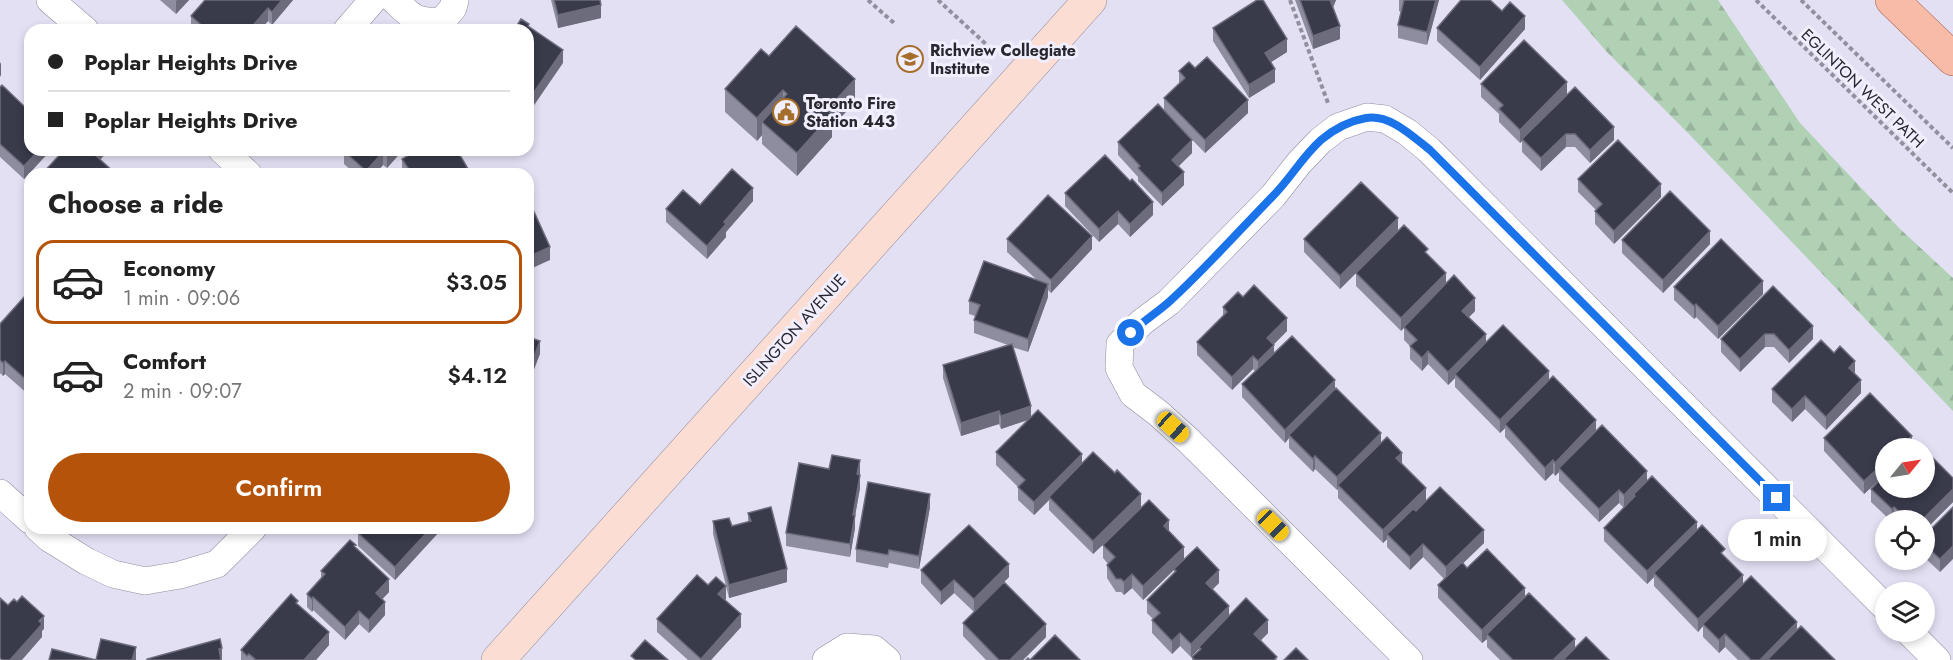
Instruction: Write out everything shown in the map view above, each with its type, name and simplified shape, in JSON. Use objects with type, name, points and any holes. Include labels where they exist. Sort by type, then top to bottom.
[{"type":"main road","name":"ISLINGTON AVENUE","points":[[498,660],[1090,0]]},
{"type":"main road","points":[[1892,0],[1953,58]]},
{"type":"street","points":[[50,0],[78,24]]},
{"type":"street","points":[[352,24],[373,0]]},
{"type":"street","points":[[394,0],[410,15],[424,22],[442,21],[453,8],[455,0]]},
{"type":"street","points":[[1409,660],[1188,440],[1133,394],[1119,368],[1120,344],[1142,322],[1169,302],[1274,196],[1299,163],[1320,141],[1338,127],[1367,117],[1385,119],[1430,150],[1875,597]]},
{"type":"street","points":[[0,493],[24,515]]},
{"type":"street","points":[[45,534],[86,561],[113,574],[145,581],[180,575],[218,564],[247,534]]},
{"type":"street","points":[[1919,642],[1937,660]]},
{"type":"street","points":[[826,660],[847,647],[874,649],[887,660]]},
{"type":"path","points":[[938,0],[988,46]]},
{"type":"path","points":[[1290,0],[1338,127]]},
{"type":"path","name":"EGLINTON WEST PATH","points":[[1755,0],[1953,193]]},
{"type":"path","points":[[1801,0],[1953,148]]},
{"type":"path","points":[[870,1],[894,24]]},
{"type":"green space","points":[[1562,0],[1718,0],[1800,123],[1899,228],[1953,278],[1953,411],[1689,134],[1606,51]]},
{"type":"building","points":[[205,0],[282,0],[272,12],[268,8],[254,24],[200,24],[191,16]]},
{"type":"building","points":[[554,0],[600,0],[601,5],[558,15]]},
{"type":"building","points":[[1257,0],[1263,0],[1287,39],[1265,53],[1275,69],[1249,85],[1213,28]]},
{"type":"building","points":[[1300,0],[1330,0],[1340,26],[1313,36]]},
{"type":"building","points":[[1404,0],[1436,0],[1427,32],[1398,25]]},
{"type":"building","points":[[1461,0],[1490,0],[1502,11],[1510,2],[1525,16],[1480,67],[1437,28]]},
{"type":"building","points":[[521,19],[529,24],[518,24]]},
{"type":"building","name":"Toronto Fire Station 443","points":[[796,26],[855,79],[827,110],[832,114],[797,153],[762,122],[787,94],[783,90],[757,118],[725,89],[761,49],[769,56]]},
{"type":"building","points":[[534,30],[563,50],[534,92]]},
{"type":"building","points":[[1524,40],[1567,82],[1520,130],[1499,109],[1503,105],[1481,84]]},
{"type":"building","points":[[1207,57],[1248,100],[1205,140],[1164,98],[1185,78],[1179,71],[1189,62],[1195,68]]},
{"type":"building","points":[[2,85],[24,106],[24,156],[33,156],[24,166],[0,144],[0,87]]},
{"type":"building","points":[[1575,87],[1614,127],[1590,150],[1575,134],[1566,134],[1541,158],[1522,139]]},
{"type":"building","points":[[1158,104],[1192,140],[1172,160],[1184,172],[1162,193],[1138,168],[1140,166],[1118,142]]},
{"type":"building","points":[[1618,140],[1661,184],[1614,231],[1595,211],[1602,204],[1578,179]]},
{"type":"building","points":[[1105,155],[1153,202],[1130,224],[1118,211],[1099,229],[1065,193]]},
{"type":"building","points":[[58,156],[96,156],[109,168],[48,168]]},
{"type":"building","points":[[350,156],[379,156],[369,168],[363,168]]},
{"type":"building","points":[[407,156],[460,156],[468,168],[408,168],[402,159]]},
{"type":"building","points":[[732,169],[753,188],[707,246],[666,209],[683,190],[700,205]]},
{"type":"building","points":[[1361,182],[1398,218],[1340,276],[1304,239]]},
{"type":"building","points":[[1670,191],[1710,231],[1663,280],[1622,240]]},
{"type":"building","points":[[1048,195],[1092,236],[1051,280],[1007,239]]},
{"type":"building","points":[[534,212],[550,247],[534,254]]},
{"type":"building","points":[[1404,225],[1428,249],[1425,252],[1446,273],[1401,318],[1356,273]]},
{"type":"building","points":[[1721,239],[1763,281],[1718,326],[1696,304],[1694,306],[1674,287]]},
{"type":"building","points":[[984,261],[1048,284],[1028,339],[974,320],[980,305],[969,301]]},
{"type":"building","points":[[1454,275],[1475,298],[1462,311],[1486,334],[1448,372],[1428,351],[1422,358],[1410,346],[1417,340],[1404,327]]},
{"type":"building","points":[[1254,285],[1287,318],[1267,338],[1274,345],[1258,361],[1253,356],[1232,377],[1197,342],[1227,312],[1223,307],[1238,292],[1243,297]]},
{"type":"building","points":[[1773,286],[1813,326],[1789,350],[1774,334],[1765,334],[1740,359],[1721,339]]},
{"type":"building","points":[[24,297],[24,378],[5,361],[3,363],[0,360],[0,324]]},
{"type":"building","points":[[1503,325],[1549,371],[1500,420],[1455,374]]},
{"type":"building","points":[[1292,336],[1335,380],[1285,430],[1242,384]]},
{"type":"building","points":[[534,339],[540,341],[534,356]]},
{"type":"building","points":[[1821,340],[1834,353],[1840,346],[1855,361],[1849,368],[1861,380],[1826,417],[1805,396],[1792,409],[1772,389]]},
{"type":"building","points":[[1012,344],[1031,406],[1001,416],[999,411],[961,423],[943,365]]},
{"type":"building","points":[[1553,376],[1596,420],[1555,463],[1553,460],[1545,468],[1505,424]]},
{"type":"building","points":[[1336,388],[1381,433],[1337,477],[1315,456],[1313,459],[1289,435]]},
{"type":"building","points":[[1870,393],[1912,436],[1910,438],[1875,438],[1875,471],[1864,481],[1824,438]]},
{"type":"building","points":[[1038,410],[1082,454],[1034,502],[1018,487],[1025,480],[996,452]]},
{"type":"building","points":[[1602,425],[1647,471],[1624,495],[1619,490],[1599,509],[1559,468]]},
{"type":"building","points":[[1387,437],[1402,453],[1396,458],[1426,488],[1383,530],[1338,485]]},
{"type":"building","points":[[1093,452],[1115,473],[1117,470],[1141,494],[1093,541],[1049,497]]},
{"type":"building","points":[[832,455],[860,460],[850,544],[786,533],[799,463],[829,469]]},
{"type":"building","points":[[1935,460],[1953,478],[1953,489],[1932,510],[1897,510],[1894,507],[1892,509],[1880,498],[1935,498]]},
{"type":"building","points":[[1652,476],[1697,522],[1647,571],[1604,528]]},
{"type":"building","points":[[868,482],[930,494],[919,556],[889,550],[888,555],[856,549]]},
{"type":"building","points":[[1440,487],[1484,530],[1446,567],[1423,544],[1410,557],[1387,534],[1413,509],[1416,511]]},
{"type":"building","points":[[1149,500],[1169,520],[1164,526],[1184,547],[1143,586],[1132,574],[1124,582],[1116,579],[1107,565],[1115,557],[1103,545]]},
{"type":"building","points":[[771,507],[787,569],[729,585],[713,521],[729,518],[732,526],[751,521],[748,513]]},
{"type":"building","points":[[1953,507],[1953,546],[1940,559],[1935,554],[1935,525]]},
{"type":"building","points":[[969,525],[1009,564],[974,599],[954,580],[941,592],[921,570]]},
{"type":"building","points":[[1702,525],[1725,549],[1721,553],[1743,575],[1698,619],[1654,573]]},
{"type":"building","points":[[359,534],[425,534],[395,567]]},
{"type":"building","points":[[350,540],[389,579],[376,593],[385,602],[369,620],[359,611],[345,627],[307,594],[325,574],[321,571]]},
{"type":"building","points":[[1197,547],[1219,570],[1206,583],[1229,606],[1191,644],[1180,633],[1172,641],[1152,620],[1160,613],[1147,600]]},
{"type":"building","points":[[1487,549],[1525,588],[1482,630],[1438,585],[1462,562],[1467,568]]},
{"type":"building","points":[[697,575],[708,585],[716,577],[726,586],[718,594],[741,614],[701,659],[657,619]]},
{"type":"building","points":[[1751,576],[1797,622],[1760,660],[1751,660],[1725,634],[1719,640],[1703,624]]},
{"type":"building","points":[[1004,582],[1046,624],[1010,660],[999,660],[963,623]]},
{"type":"building","points":[[1529,593],[1575,639],[1553,660],[1513,660],[1487,634]]},
{"type":"building","points":[[291,594],[298,601],[296,603],[329,632],[304,660],[256,660],[249,654],[247,656],[241,650]]},
{"type":"building","points":[[22,596],[44,616],[39,621],[42,624],[10,660],[2,660],[0,658],[0,598],[8,605],[14,599],[17,602]]},
{"type":"building","points":[[1246,598],[1268,620],[1254,634],[1277,657],[1274,660],[1195,660],[1192,657],[1201,649],[1199,647]]},
{"type":"building","points":[[1801,626],[1835,660],[1767,660]]},
{"type":"building","points":[[1055,635],[1080,660],[1030,660]]},
{"type":"building","points":[[1586,637],[1609,660],[1563,660]]},
{"type":"building","points":[[101,639],[136,647],[132,660],[96,660]]},
{"type":"building","points":[[220,639],[221,660],[147,660],[147,659]]},
{"type":"building","points":[[645,640],[668,660],[636,660],[631,656]]},
{"type":"building","points":[[1296,648],[1308,660],[1284,660]]},
{"type":"building","points":[[52,649],[96,660],[49,660]]},
{"type":"place","name":"Richview Collegiate Institute","points":[[910,59]]},
{"type":"place","name":"Toronto Fire Station 443","points":[[786,112]]},
{"type":"route","points":[[1131,333],[1169,302],[1274,196],[1299,163],[1320,141],[1338,127],[1367,117],[1385,119],[1430,150],[1777,498]]}]
